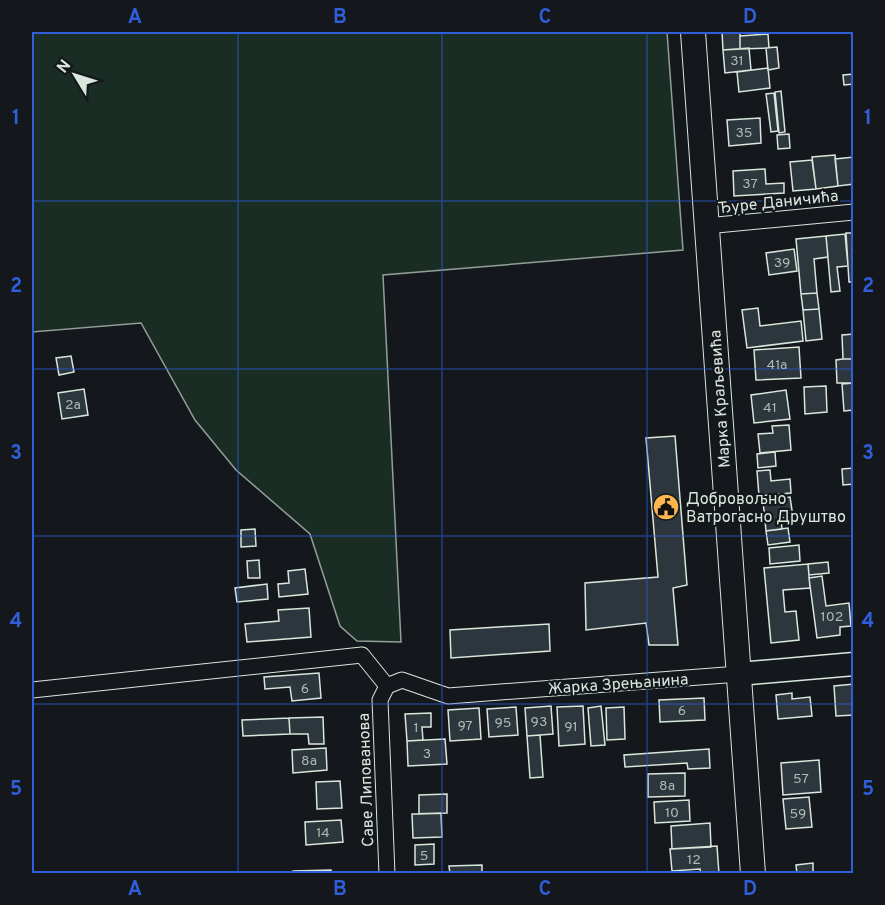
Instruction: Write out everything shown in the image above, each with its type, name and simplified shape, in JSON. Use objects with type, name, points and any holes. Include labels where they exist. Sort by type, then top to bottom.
[{"type":"main road","name":"Марка Краљевића","points":[[693,32],[753,873]]},
{"type":"street","name":"Ђуре Даничића","points":[[706,226],[854,212]]},
{"type":"street","points":[[32,690],[362,655],[387,686]]},
{"type":"street","name":"Жарка Зрењанина","points":[[387,686],[402,680],[448,696],[739,675],[854,664]]},
{"type":"street","name":"Саве Липованова","points":[[387,686],[380,700],[387,873]]},
{"type":"green space","points":[[32,32],[667,32],[683,250],[383,275],[401,642],[357,641],[340,626],[310,534],[236,470],[195,420],[141,323],[32,332]]},
{"type":"building","points":[[722,32],[740,32],[740,49],[723,50]]},
{"type":"building","points":[[768,34],[769,48],[740,49],[740,36]]},
{"type":"building","points":[[777,47],[779,68],[768,70],[766,48]]},
{"type":"building","points":[[749,48],[751,70],[725,73],[723,50]]},
{"type":"building","points":[[768,68],[770,88],[739,92],[737,72]]},
{"type":"building","points":[[854,74],[854,84],[844,85],[843,75]]},
{"type":"building","points":[[781,91],[785,132],[779,133],[775,92]]},
{"type":"building","points":[[774,93],[778,131],[771,132],[766,94]]},
{"type":"building","points":[[760,118],[761,143],[729,146],[727,120]]},
{"type":"building","points":[[789,134],[790,148],[778,149],[777,135]]},
{"type":"building","points":[[835,155],[838,186],[816,189],[812,157]]},
{"type":"building","points":[[854,157],[854,184],[838,186],[835,159]]},
{"type":"building","points":[[812,160],[816,189],[793,191],[790,162]]},
{"type":"building","points":[[765,169],[766,184],[784,183],[784,193],[734,196],[733,171]]},
{"type":"building","points":[[846,233],[854,233],[854,282],[849,282]]},
{"type":"building","points":[[845,234],[848,266],[837,267],[840,291],[831,292],[826,236]]},
{"type":"building","points":[[826,236],[828,257],[814,259],[817,293],[801,294],[796,239]]},
{"type":"building","points":[[794,249],[797,271],[769,275],[766,253]]},
{"type":"building","points":[[817,293],[819,309],[803,310],[801,294]]},
{"type":"building","points":[[758,308],[760,326],[801,321],[803,341],[747,348],[742,310]]},
{"type":"building","points":[[819,309],[822,339],[806,341],[803,310]]},
{"type":"building","points":[[854,334],[854,359],[843,359],[842,335]]},
{"type":"building","points":[[799,347],[801,378],[756,380],[754,350]]},
{"type":"building","points":[[71,356],[74,372],[59,375],[56,358]]},
{"type":"building","points":[[854,359],[854,383],[837,383],[836,360]]},
{"type":"building","points":[[854,383],[854,410],[844,411],[842,384]]},
{"type":"building","points":[[826,386],[827,412],[805,414],[804,387]]},
{"type":"building","points":[[84,389],[88,415],[62,419],[58,393]]},
{"type":"building","points":[[786,390],[790,419],[754,423],[751,395]]},
{"type":"building","points":[[789,425],[791,450],[760,453],[758,434],[773,433],[772,426]]},
{"type":"building","name":"Добровољно Ватрогасно Друштво","points":[[675,436],[687,585],[673,588],[678,645],[649,645],[646,623],[586,630],[585,583],[658,577],[646,438]]},
{"type":"building","points":[[775,452],[776,466],[758,468],[757,454]]},
{"type":"building","points":[[854,468],[854,484],[843,485],[842,469]]},
{"type":"building","points":[[770,470],[771,481],[790,479],[791,493],[759,496],[757,471]]},
{"type":"building","points":[[790,497],[793,517],[781,518],[782,529],[766,531],[763,501]]},
{"type":"building","points":[[788,528],[790,542],[768,545],[766,531]]},
{"type":"building","points":[[255,529],[256,546],[241,547],[241,530]]},
{"type":"building","points":[[799,545],[800,561],[770,564],[769,548]]},
{"type":"building","points":[[259,560],[260,578],[248,578],[247,561]]},
{"type":"building","points":[[828,562],[829,573],[809,575],[808,564]]},
{"type":"building","points":[[808,564],[810,588],[783,590],[785,612],[796,611],[799,640],[771,643],[764,568]]},
{"type":"building","points":[[305,569],[308,594],[279,597],[278,584],[289,583],[288,571]]},
{"type":"building","points":[[822,576],[826,606],[849,603],[851,626],[840,627],[840,635],[817,638],[809,578]]},
{"type":"building","points":[[267,584],[268,599],[237,602],[235,588]]},
{"type":"building","points":[[309,608],[311,637],[247,642],[245,624],[279,621],[278,610]]},
{"type":"building","points":[[549,624],[550,651],[451,658],[450,630]]},
{"type":"building","points":[[319,673],[321,698],[292,701],[290,687],[265,689],[264,677]]},
{"type":"building","points":[[854,684],[854,715],[836,716],[834,686]]},
{"type":"building","points":[[792,693],[792,699],[810,697],[812,716],[778,719],[776,695]]},
{"type":"building","points":[[704,698],[705,720],[660,722],[659,700]]},
{"type":"building","points":[[551,706],[553,734],[527,736],[525,708]]},
{"type":"building","points":[[583,706],[585,744],[559,746],[557,707]]},
{"type":"building","points":[[601,706],[605,745],[591,746],[588,708]]},
{"type":"building","points":[[516,707],[518,735],[489,737],[487,709]]},
{"type":"building","points":[[624,707],[625,739],[607,740],[606,708]]},
{"type":"building","points":[[479,708],[481,739],[450,741],[448,710]]},
{"type":"building","points":[[431,713],[431,727],[422,727],[423,740],[407,741],[405,714]]},
{"type":"building","points":[[323,717],[324,744],[309,744],[308,734],[290,734],[289,718]]},
{"type":"building","points":[[289,718],[290,734],[243,736],[242,720]]},
{"type":"building","points":[[540,735],[543,777],[530,778],[527,736]]},
{"type":"building","points":[[445,739],[447,764],[408,766],[407,741]]},
{"type":"building","points":[[326,748],[327,770],[293,773],[292,750]]},
{"type":"building","points":[[709,749],[710,768],[688,769],[687,763],[625,767],[624,755]]},
{"type":"building","points":[[819,760],[821,792],[783,795],[781,763]]},
{"type":"building","points":[[685,773],[685,796],[648,797],[648,774]]},
{"type":"building","points":[[340,781],[342,808],[317,809],[316,782]]},
{"type":"building","points":[[447,794],[447,813],[419,814],[419,795]]},
{"type":"building","points":[[809,797],[812,827],[786,829],[783,799]]},
{"type":"building","points":[[689,800],[690,821],[655,823],[654,802]]},
{"type":"building","points":[[441,813],[442,837],[413,838],[412,814]]},
{"type":"building","points":[[341,820],[343,842],[306,845],[305,822]]},
{"type":"building","points":[[710,823],[711,847],[672,849],[671,826]]},
{"type":"building","points":[[434,844],[434,864],[415,865],[415,845]]},
{"type":"building","points":[[717,846],[719,874],[701,874],[700,869],[672,871],[670,849]]},
{"type":"building","points":[[813,863],[813,874],[797,874],[796,865]]},
{"type":"building","points":[[482,865],[482,874],[450,874],[449,866]]},
{"type":"building","points":[[331,870],[331,874],[293,874],[293,871]]},
{"type":"place","name":"Добровољно Ватрогасно Друштво","points":[[666,507]]}]
